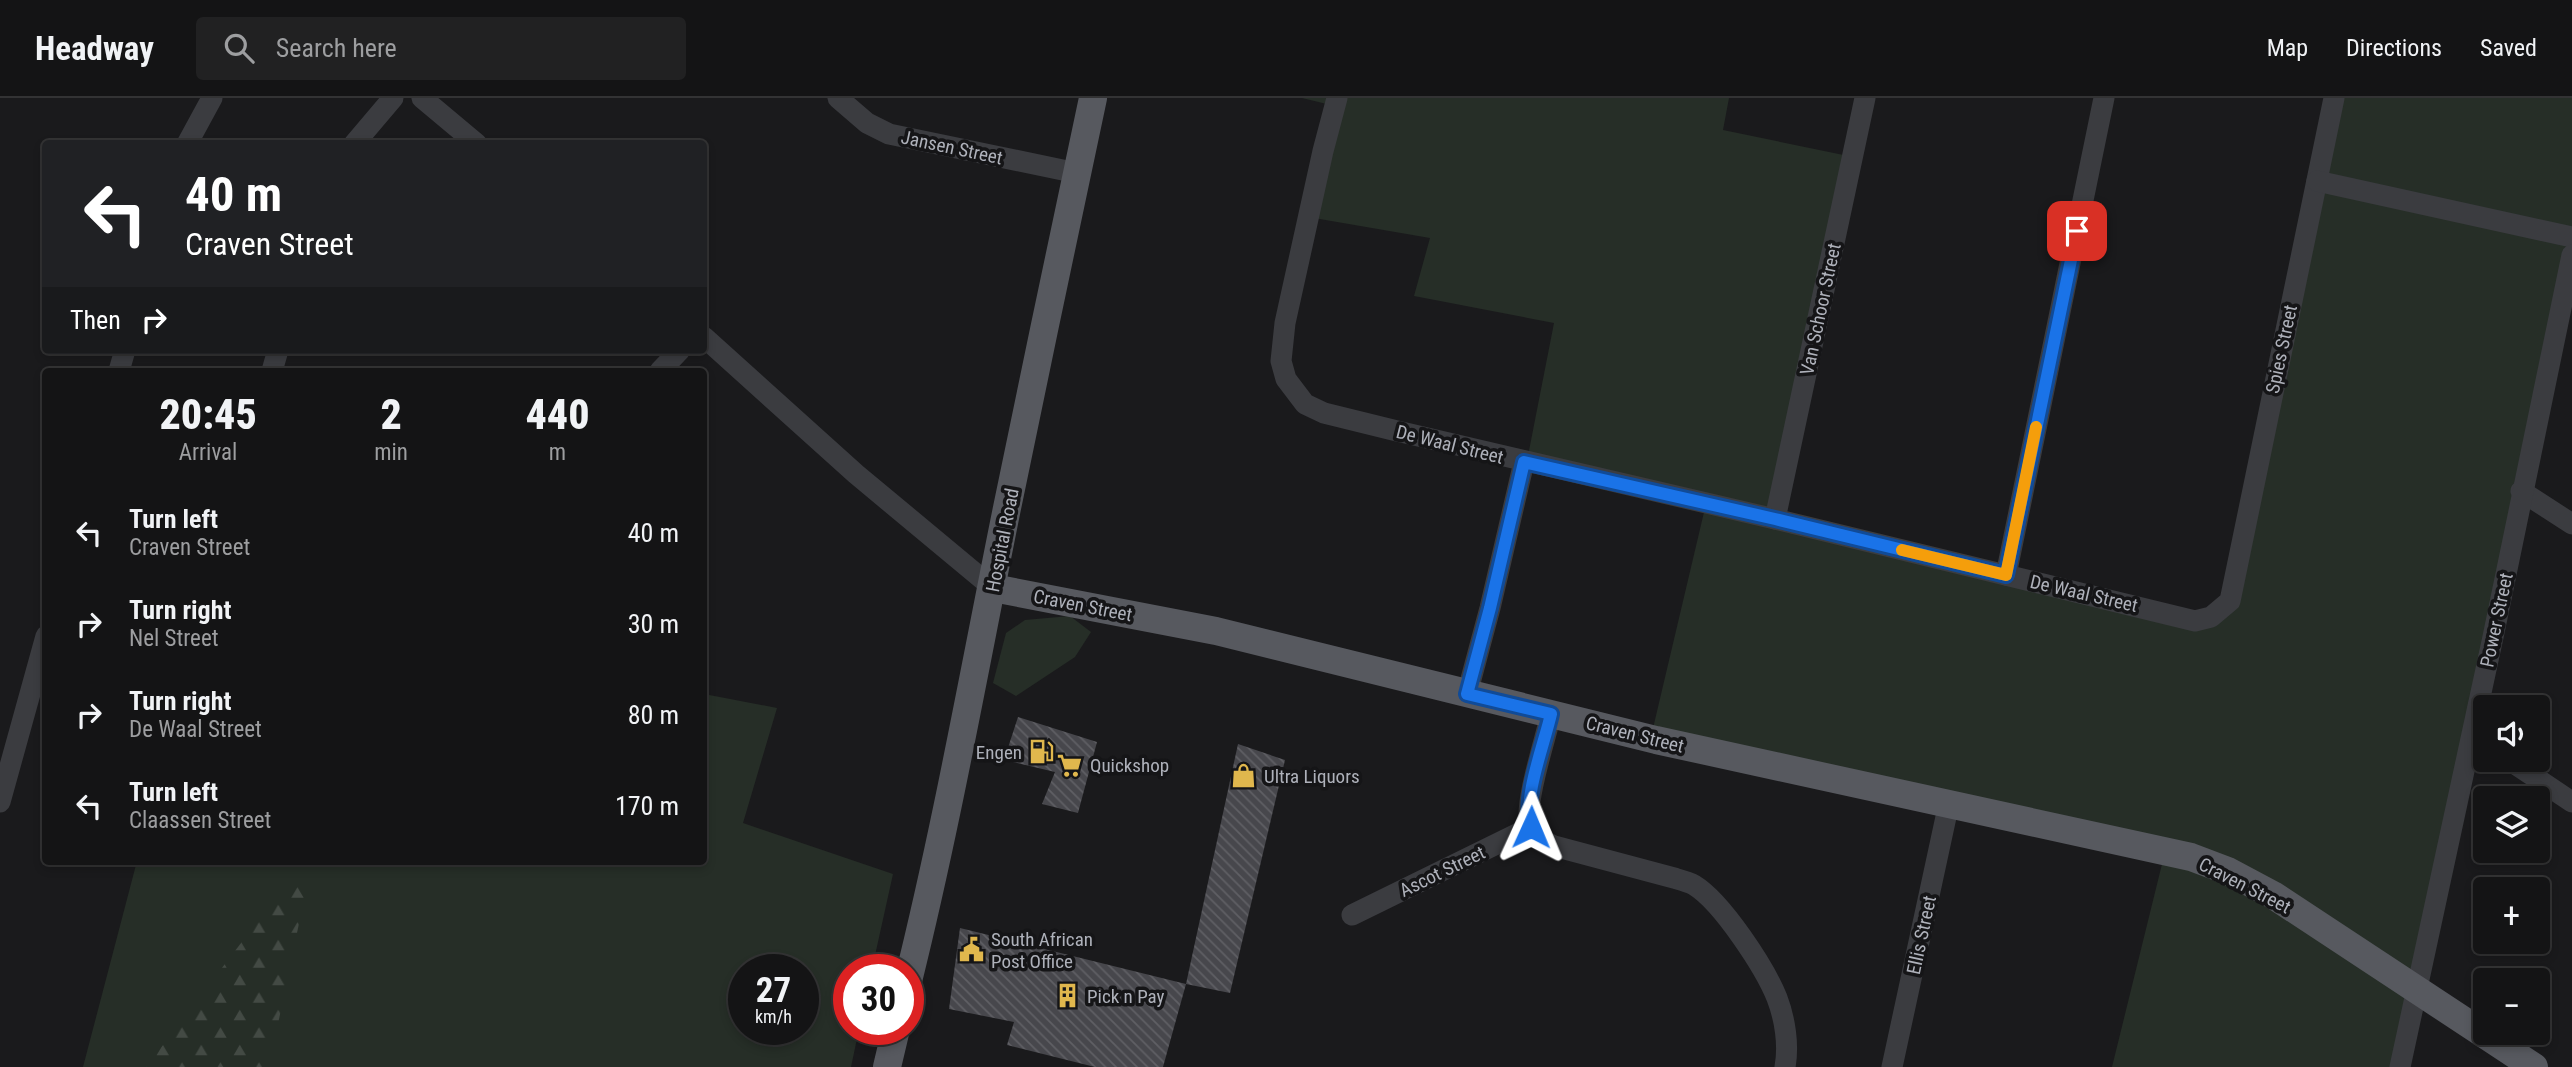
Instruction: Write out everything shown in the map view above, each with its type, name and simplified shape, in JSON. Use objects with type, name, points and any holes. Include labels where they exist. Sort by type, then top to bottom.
[{"type":"main road","name":"Hospital Road","points":[[915,954],[929,896],[1093,98]]},
{"type":"main road","name":"Craven Street","points":[[993,588],[1216,631],[1656,740],[2166,850],[2228,872],[2273,895],[2534,1067]]},
{"type":"main road","points":[[887,1067],[892,1045]]},
{"type":"street","points":[[189,140],[212,98]]},
{"type":"street","points":[[357,140],[393,98]]},
{"type":"street","points":[[422,98],[472,140]]},
{"type":"street","name":"Jansen Street","points":[[838,98],[867,122],[889,134],[1077,173]]},
{"type":"street","name":"De Waal Street","points":[[1337,98],[1285,323],[1280,361],[1286,379],[1305,404],[1325,413],[1524,462],[1775,519],[2195,621],[2211,617],[2230,601]]},
{"type":"street","name":"Van Schoor Street","points":[[1775,519],[1865,98]]},
{"type":"street","points":[[2006,575],[2104,98]]},
{"type":"street","name":"Spies Street","points":[[2230,601],[2334,98]]},
{"type":"street","points":[[2317,181],[2572,237]]},
{"type":"street","name":"Power Street","points":[[2486,695],[2521,491],[2572,255]]},
{"type":"street","name":"Craven Street","points":[[707,340],[856,474],[993,588]]},
{"type":"street","points":[[663,368],[676,354]]},
{"type":"street","points":[[1467,694],[1524,462]]},
{"type":"street","points":[[2521,491],[2572,524]]},
{"type":"street","points":[[0,802],[42,650]]},
{"type":"street","points":[[1551,714],[1531,793],[1531,827],[1537,835],[1554,846],[1674,878],[1693,884],[1706,893],[1730,920],[1776,997],[1787,1046],[1785,1067]]},
{"type":"street","name":"Power Street","points":[[2400,1067],[2416,990],[2473,759]]},
{"type":"street","points":[[2526,772],[2572,802]]},
{"type":"street","name":"Ellis Street","points":[[1892,1067],[1949,803]]},
{"type":"street","name":"Ascot Street","points":[[1352,915],[1531,827]]},
{"type":"green space","points":[[1302,98],[1729,98],[1723,130],[1858,158],[1778,525],[2195,623],[2234,601],[2339,98],[2572,98],[2572,273],[2481,695],[2473,695],[2473,733],[2401,1067],[2112,1067],[2163,860],[1650,741],[1705,508],[1526,466],[1554,323],[1414,296],[1430,238],[1314,218],[1335,106]]},
{"type":"green space","points":[[1070,616],[1091,632],[1075,657],[1016,696],[993,683],[1006,633],[1025,620]]},
{"type":"green space","points":[[707,695],[777,708],[743,823],[893,874],[875,954],[833,954],[833,1045],[856,1045],[851,1067],[83,1067],[136,865],[707,865]]},
{"type":"green space","points":[[301,865],[311,865],[269,1067],[146,1067]]},
{"type":"building","points":[[1018,717],[1097,742],[1078,813],[1042,804],[1055,772],[1004,760]]},
{"type":"building","points":[[1238,744],[1285,760],[1230,993],[1186,984]]},
{"type":"building","name":"Pick n Pay","points":[[960,928],[1186,984],[1163,1067],[1095,1067],[1007,1045],[1014,1022],[949,1009]]},
{"type":"slow traffic","points":[[1902,550],[2006,575],[2036,427]]},
{"type":"place","name":"Engen","points":[[1042,752]]},
{"type":"place","name":"Quickshop","points":[[1070,765]]},
{"type":"place","name":"Ultra Liquors","points":[[1244,776]]},
{"type":"place","name":"South African Post Office","points":[[971,950]]},
{"type":"place","name":"Pick n Pay","points":[[1067,996]]},
{"type":"route","points":[[1531,827],[1531,793],[1551,714],[1467,694],[1524,462],[2006,575],[2077,231]]}]
